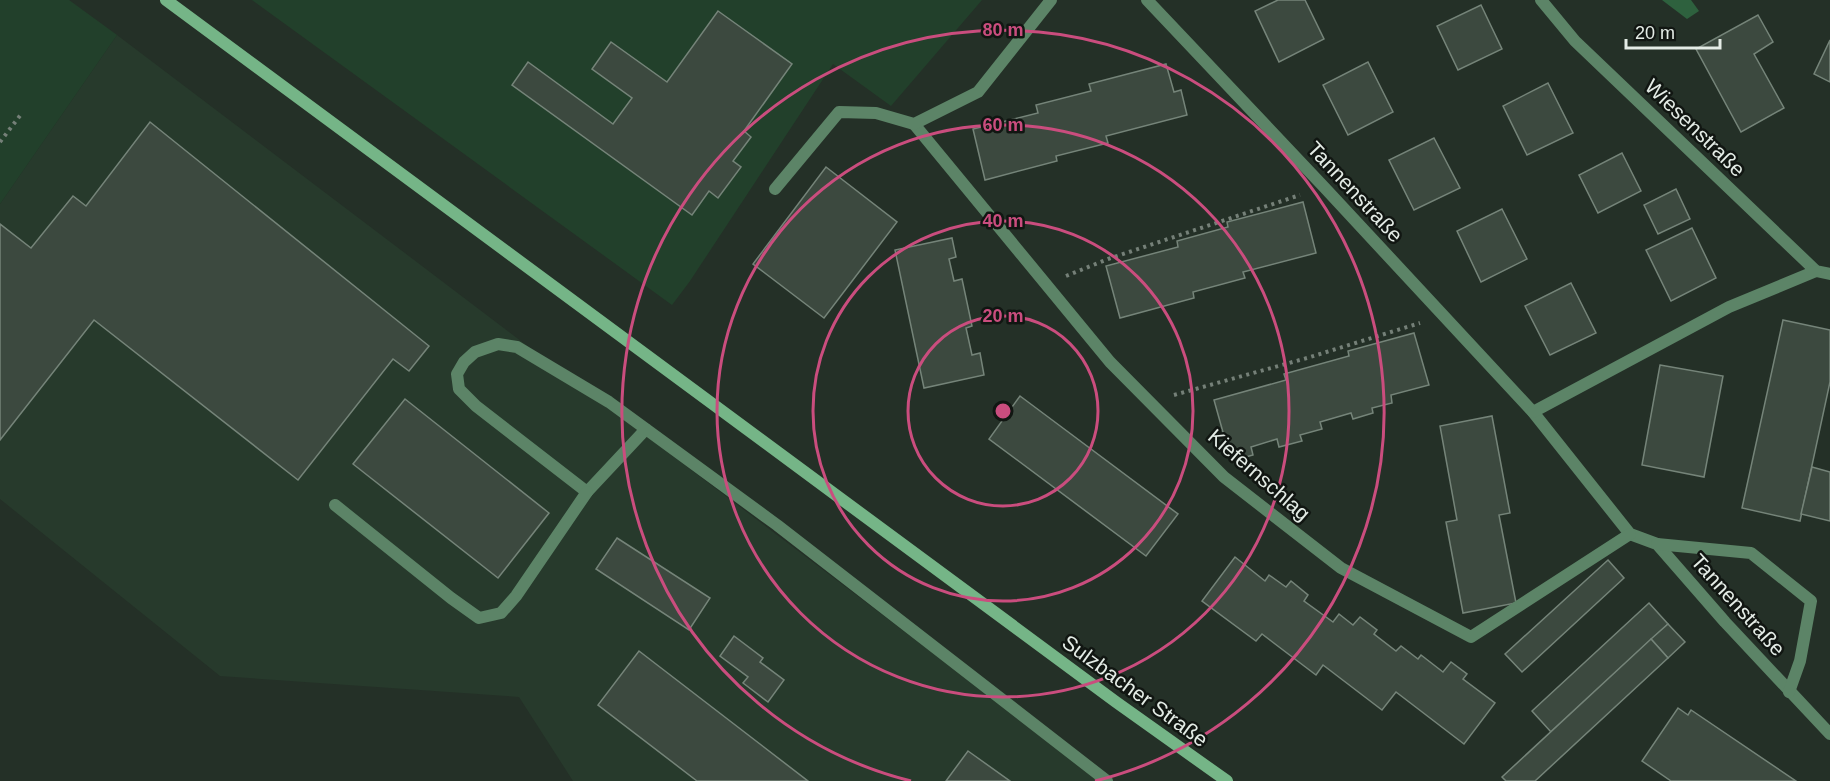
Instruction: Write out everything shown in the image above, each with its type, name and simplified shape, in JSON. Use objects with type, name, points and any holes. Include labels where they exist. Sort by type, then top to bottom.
[{"type":"main road","name":"Sulzbacher Straße","points":[[166,0],[1021,633],[1227,781]]},
{"type":"street","points":[[775,189],[839,112],[876,113],[914,124],[978,92],[1051,0]]},
{"type":"street","name":"Tannenstraße","points":[[1147,0],[1533,412],[1630,534],[1658,544],[1751,553],[1811,601],[1800,662],[1789,692]]},
{"type":"street","name":"Wiesenstraße","points":[[1541,0],[1575,41],[1816,271]]},
{"type":"street","name":"Kiefernschlag","points":[[914,124],[1110,362],[1224,477],[1341,568],[1471,637],[1630,534]]},
{"type":"street","points":[[1533,412],[1729,307],[1816,271],[1830,274]]},
{"type":"street","points":[[587,492],[476,406],[459,389],[457,374],[464,362],[475,352],[498,344],[517,347],[609,402],[777,525],[1107,781]]},
{"type":"street","points":[[335,505],[479,618],[501,613],[516,596],[587,492],[646,429]]},
{"type":"street","name":"Tannenstraße","points":[[1658,544],[1789,692],[1830,734]]},
{"type":"path","points":[[0,142],[22,113]]},
{"type":"path","points":[[1046,284],[1108,259],[1324,187]]},
{"type":"path","points":[[1152,403],[1195,388],[1307,358],[1443,316]]},
{"type":"shaded area","points":[[0,0],[69,0],[117,35],[0,204]]},
{"type":"shaded area","points":[[252,0],[982,0],[891,106],[833,64],[672,305]]},
{"type":"shaded area","points":[[1662,0],[1691,0],[1699,11],[1687,19]]},
{"type":"shaded area","points":[[117,35],[1102,781],[573,781],[519,697],[220,676],[0,499],[0,204]]},
{"type":"building","points":[[1278,0],[1305,0],[1324,39],[1279,62],[1255,11]]},
{"type":"building","points":[[1481,5],[1502,49],[1458,70],[1437,26]]},
{"type":"building","points":[[718,11],[792,64],[744,131],[751,137],[733,161],[741,167],[718,198],[709,191],[692,215],[512,85],[528,62],[613,124],[632,98],[592,69],[611,42],[667,82]]},
{"type":"building","points":[[1758,15],[1773,42],[1754,54],[1784,108],[1741,132],[1696,49]]},
{"type":"building","points":[[1830,40],[1830,82],[1814,74]]},
{"type":"building","points":[[1368,62],[1393,112],[1348,135],[1323,85]]},
{"type":"building","points":[[1166,64],[1174,92],[1181,90],[1187,115],[1106,136],[1108,143],[1056,156],[1057,161],[985,180],[973,129],[1038,113],[1036,105],[1091,91],[1089,84]]},
{"type":"building","points":[[1548,83],[1573,133],[1527,155],[1503,106]]},
{"type":"building","points":[[150,122],[429,346],[409,371],[393,359],[298,480],[94,320],[0,440],[0,224],[31,248],[73,196],[86,206]]},
{"type":"building","points":[[1434,138],[1460,188],[1414,210],[1389,160]]},
{"type":"building","points":[[1622,153],[1641,191],[1598,213],[1579,175]]},
{"type":"building","points":[[826,167],[897,222],[824,318],[753,264]]},
{"type":"building","points":[[1676,189],[1690,219],[1658,234],[1644,205]]},
{"type":"building","points":[[1303,202],[1316,253],[1243,272],[1245,278],[1193,292],[1194,298],[1120,318],[1106,266],[1178,247],[1177,241],[1228,227],[1227,222]]},
{"type":"building","points":[[1502,209],[1527,259],[1481,282],[1457,231]]},
{"type":"building","points":[[1692,228],[1716,278],[1671,301],[1646,250]]},
{"type":"building","points":[[952,238],[956,257],[949,259],[954,281],[962,279],[972,326],[966,328],[972,355],[980,353],[984,375],[924,388],[895,250]]},
{"type":"building","points":[[1571,283],[1596,333],[1550,355],[1525,306]]},
{"type":"building","points":[[1783,320],[1830,330],[1830,382],[1800,521],[1742,508]]},
{"type":"building","points":[[1414,333],[1429,385],[1391,395],[1392,403],[1372,408],[1373,413],[1353,419],[1351,413],[1320,422],[1322,429],[1300,435],[1302,441],[1279,447],[1277,439],[1251,447],[1253,455],[1231,461],[1214,400],[1286,380],[1284,374],[1349,356],[1348,351]]},
{"type":"building","points":[[1660,365],[1723,376],[1704,477],[1642,465]]},
{"type":"building","points":[[1020,396],[1178,514],[1146,556],[989,439]]},
{"type":"building","points":[[405,399],[549,513],[498,578],[353,464]]},
{"type":"building","points":[[1492,416],[1510,513],[1499,515],[1516,603],[1463,613],[1446,522],[1457,520],[1440,426]]},
{"type":"building","points":[[1812,467],[1830,472],[1830,521],[1801,514]]},
{"type":"building","points":[[617,538],[710,598],[689,630],[596,569]]},
{"type":"building","points":[[1235,557],[1265,581],[1269,575],[1286,587],[1291,581],[1308,595],[1304,601],[1333,622],[1339,614],[1353,625],[1360,617],[1377,630],[1374,634],[1396,651],[1401,646],[1418,659],[1421,655],[1443,672],[1451,662],[1467,674],[1463,679],[1495,703],[1464,744],[1396,692],[1382,710],[1323,665],[1316,675],[1262,634],[1256,641],[1202,601]]},
{"type":"building","points":[[1608,560],[1624,578],[1522,672],[1505,654]]},
{"type":"building","points":[[1649,603],[1668,624],[1551,732],[1532,711]]},
{"type":"building","points":[[1668,624],[1685,642],[1668,658],[1651,639]]},
{"type":"building","points":[[734,636],[763,658],[760,662],[784,680],[768,702],[743,683],[748,677],[720,656]]},
{"type":"building","points":[[1651,639],[1668,658],[1535,781],[1506,781],[1502,777]]},
{"type":"building","points":[[639,651],[808,781],[697,781],[598,705]]},
{"type":"building","points":[[1678,708],[1688,715],[1691,710],[1796,781],[1671,781],[1642,761]]},
{"type":"building","points":[[968,751],[1010,781],[946,781]]}]
